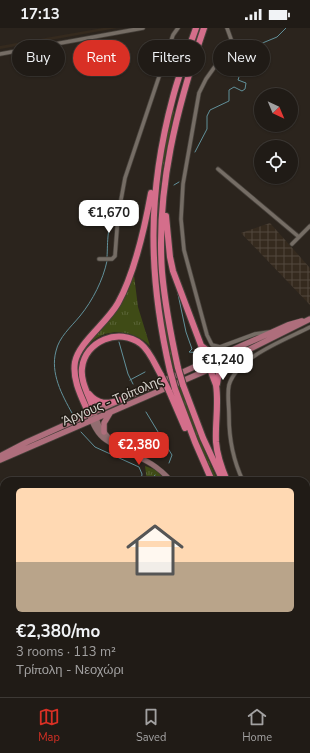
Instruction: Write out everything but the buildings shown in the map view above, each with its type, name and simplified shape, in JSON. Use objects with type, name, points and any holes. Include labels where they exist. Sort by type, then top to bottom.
[{"type":"highway","points":[[93,416],[75,377],[75,363],[80,351],[110,316],[123,293],[142,231],[173,96],[196,28]]},
{"type":"highway","points":[[204,28],[177,116],[167,164],[161,245],[167,316],[178,368],[203,438],[220,477]]},
{"type":"highway","points":[[158,162],[154,208],[153,263],[159,318],[170,371],[172,390]]},
{"type":"highway","points":[[164,190],[170,257],[216,385],[218,397],[217,451],[226,477]]},
{"type":"highway","points":[[93,416],[88,393],[82,377],[82,368],[85,358],[94,345],[110,337],[128,337],[140,344],[148,352],[161,375],[172,390],[210,477]]},
{"type":"highway","points":[[201,344],[212,354],[225,354]]},
{"type":"highway","points":[[216,385],[219,372],[232,359]]},
{"type":"highway","points":[[88,393],[95,400],[103,404],[120,400]]},
{"type":"main road","name":"Άργους - Τρίπολης","points":[[0,460],[93,416],[120,400],[293,323],[310,319]]},
{"type":"main road","name":"Άργους - Τρίπολης","points":[[0,456],[93,416],[110,413],[210,369],[310,319]]},
{"type":"main road","points":[[104,432],[104,423],[110,413]]},
{"type":"main road","points":[[93,416],[114,444]]},
{"type":"main road","points":[[93,416],[102,437],[151,462],[167,477]]},
{"type":"street","points":[[0,54],[143,28]]},
{"type":"street","points":[[99,259],[112,258],[115,256],[118,216],[125,178],[173,35],[178,28]]},
{"type":"street","points":[[227,28],[231,39],[231,44],[206,79],[198,100],[183,184],[181,219],[184,250],[207,335],[212,345],[220,347],[255,334],[272,332]]},
{"type":"street","points":[[218,169],[299,237]]},
{"type":"street","points":[[292,244],[310,226]]},
{"type":"street","points":[[241,477],[235,464],[230,438],[229,386],[233,377],[258,354],[310,327]]},
{"type":"shaded area","points":[[103,28],[117,28],[50,40],[34,40]]},
{"type":"shaded area","points":[[12,44],[12,47],[0,49],[0,46]]},
{"type":"shaded area","points":[[270,223],[310,268],[310,305],[241,233]]},
{"type":"green space","points":[[175,106],[160,190],[158,228],[159,266],[163,303],[169,339],[189,411],[216,477],[215,477],[199,444],[186,410],[175,374],[161,303],[158,266],[157,229],[161,170],[169,127]]},
{"type":"green space","points":[[133,267],[138,307],[150,346],[142,339],[122,332],[102,335],[93,341],[86,348],[82,359],[83,375],[90,405],[87,406],[81,391],[77,372],[81,352],[105,323]]},
{"type":"green space","points":[[145,466],[156,470],[162,477],[146,477]]},
{"type":"waterway","points":[[195,152],[207,129],[207,116],[210,110],[229,101],[229,90],[234,87],[242,91],[245,89],[246,83],[238,80],[248,49],[277,37],[286,28]]},
{"type":"waterway","points":[[174,185],[179,182]]},
{"type":"waterway","points":[[121,210],[129,206]]},
{"type":"waterway","points":[[107,257],[111,221],[118,212]]},
{"type":"waterway","points":[[72,413],[58,384],[55,367],[56,351],[60,341],[85,310],[93,297],[100,283],[107,261]]},
{"type":"waterway","points":[[178,294],[186,332],[192,349],[189,352],[201,353]]},
{"type":"waterway","points":[[119,342],[128,374],[133,384]]},
{"type":"waterway","points":[[130,380],[145,372]]},
{"type":"waterway","points":[[146,412],[172,455],[169,463]]},
{"type":"waterway","points":[[81,432],[95,447],[139,467],[142,477]]}]
